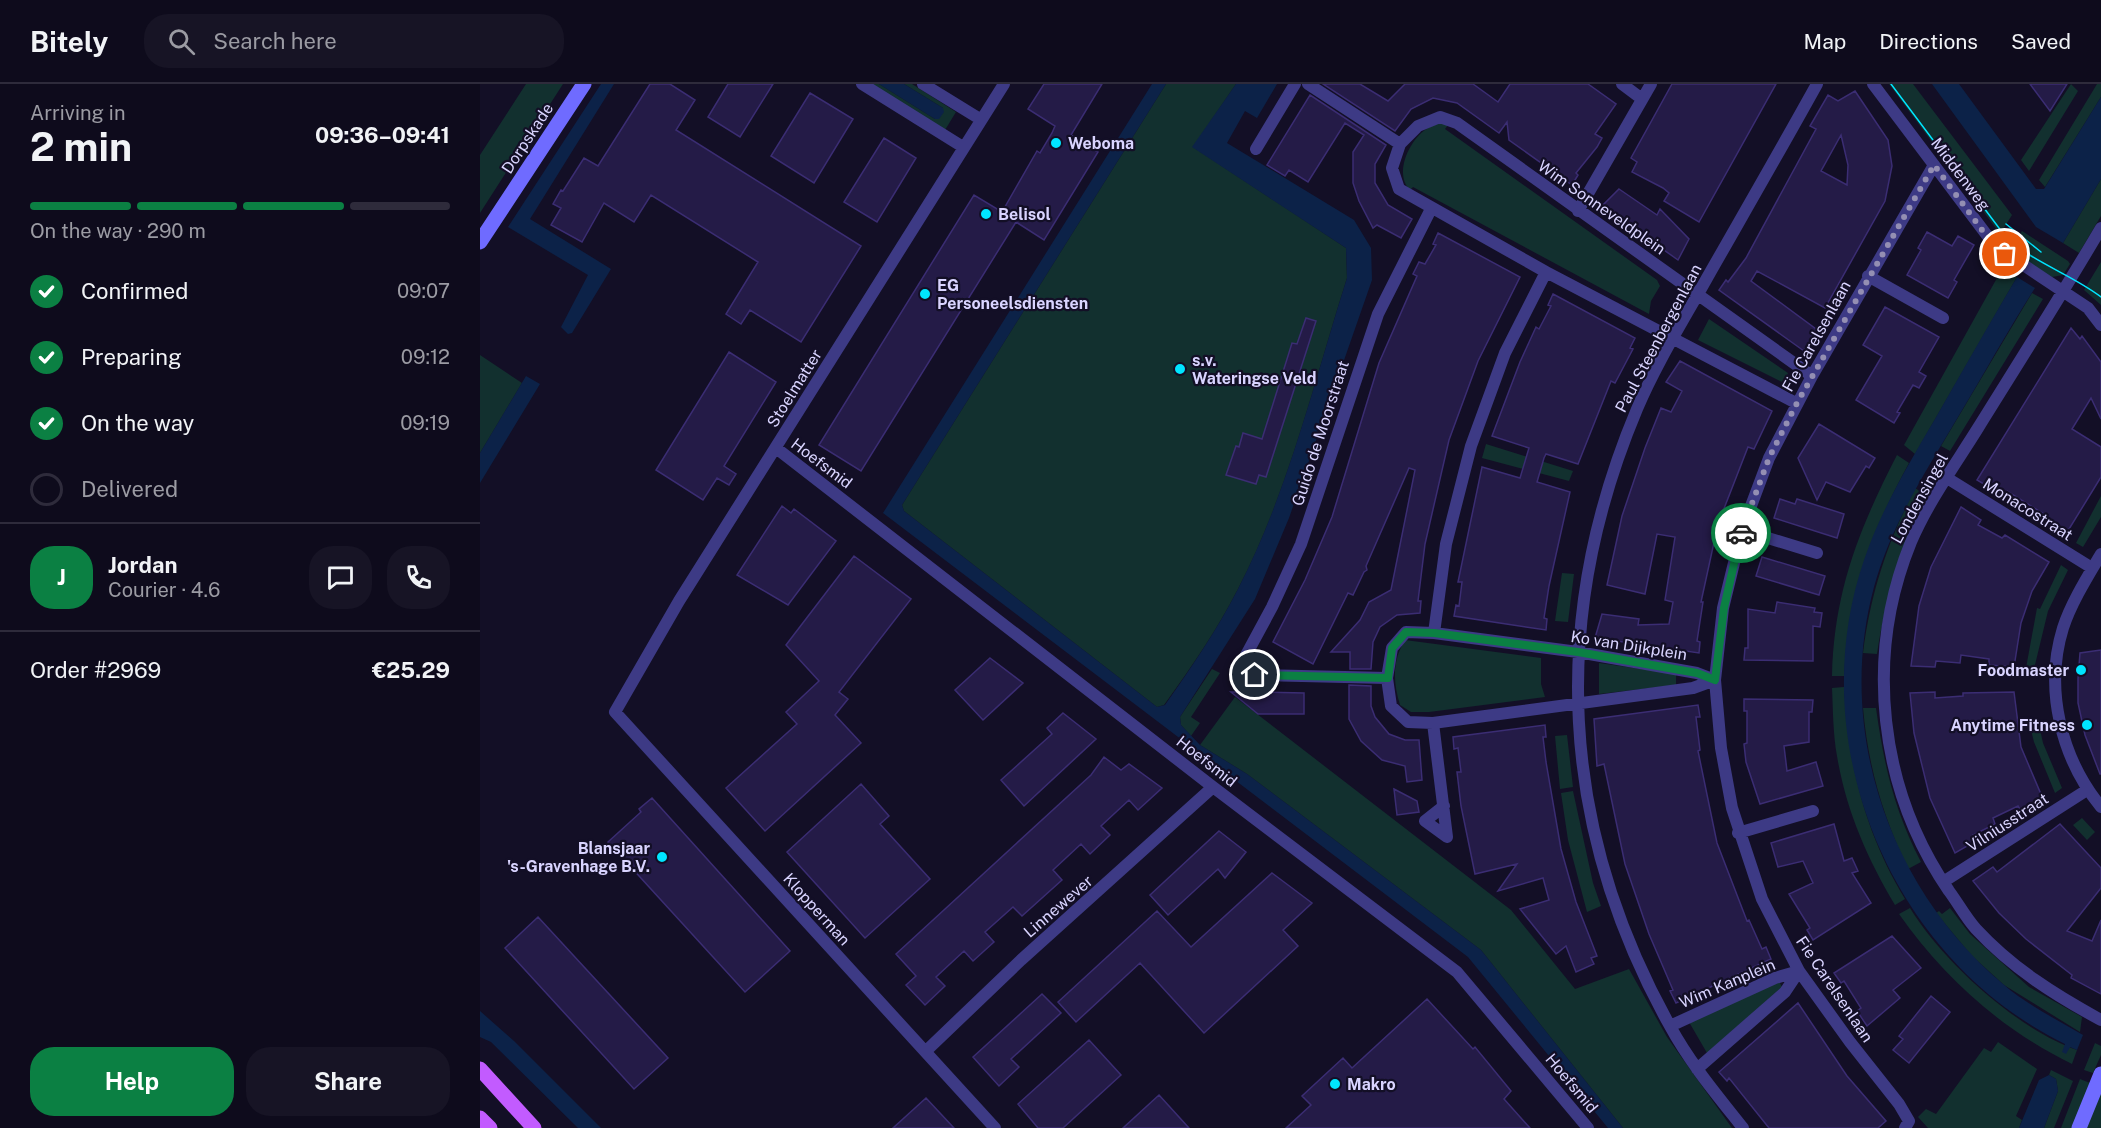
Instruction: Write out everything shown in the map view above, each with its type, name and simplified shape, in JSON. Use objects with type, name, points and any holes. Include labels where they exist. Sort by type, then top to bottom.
[{"type":"main road","points":[[480,1069],[534,1128]]},
{"type":"main road","points":[[480,1118],[490,1128]]},
{"type":"street","name":"Dorpskade","points":[[480,242],[584,84]]},
{"type":"street","points":[[862,84],[963,147]]},
{"type":"street","points":[[923,84],[980,119]]},
{"type":"street","name":"Stoelmatter","points":[[615,712],[679,601],[1004,84]]},
{"type":"street","points":[[1256,149],[1295,84]]},
{"type":"street","points":[[1308,84],[1400,144],[1392,168],[1399,189],[1546,272],[1797,403]]},
{"type":"street","points":[[1622,84],[1642,99]]},
{"type":"street","points":[[1578,211],[1651,84]]},
{"type":"street","name":"Paul Steenbergenlaan","points":[[1743,1128],[1697,1069],[1670,1026],[1623,924],[1602,864],[1583,768],[1577,704],[1578,652],[1588,562],[1607,488],[1638,408],[1673,337],[1818,84]]},
{"type":"street","name":"Middenweg","points":[[1873,84],[1995,246],[2088,308],[2101,325]]},
{"type":"street","name":"Wim Sonneveldplein","points":[[1400,144],[1418,126],[1440,117],[1457,123],[1812,376]]},
{"type":"street","name":"Fie Carelsenlaan","points":[[1907,1124],[1899,1104],[1850,1042],[1799,971],[1762,899],[1738,833],[1722,756],[1715,680],[1724,608],[1742,530],[1769,458],[1868,276],[1934,165]]},
{"type":"street","name":"Guido de Moorstraat","points":[[1388,678],[1255,675],[1245,668],[1245,657],[1272,607],[1300,544],[1378,314],[1431,209]]},
{"type":"street","points":[[2063,292],[2101,228]]},
{"type":"street","points":[[1434,633],[1446,544],[1471,446],[1505,353],[1546,272]]},
{"type":"street","points":[[1868,276],[1943,318]]},
{"type":"street","name":"Londensingel","points":[[2063,292],[1947,478],[1912,539],[1896,584],[1886,633],[1883,680],[1888,735],[1898,786],[1917,837],[1943,882],[1975,928],[2010,962],[2051,993],[2101,1020]]},
{"type":"street","name":"Hoefsmid","points":[[776,448],[1213,787],[1457,972],[1588,1128]]},
{"type":"street","name":"Monacostraat","points":[[1947,478],[2092,568]]},
{"type":"street","points":[[1742,530],[1816,553]]},
{"type":"street","points":[[2101,554],[2063,627],[2055,682],[2064,742],[2087,790],[2101,807]]},
{"type":"street","name":"Ko van Dijkplein","points":[[1406,632],[1434,633],[1578,652],[1697,673],[1715,680],[1693,688],[1433,723],[1408,722],[1392,706],[1388,678],[1392,648],[1406,632]]},
{"type":"street","name":"Klopperman","points":[[615,712],[995,1128]]},
{"type":"street","points":[[1433,723],[1444,806]]},
{"type":"street","name":"Linnewever","points":[[926,1051],[1021,960],[1213,787]]},
{"type":"street","name":"Vilniusstraat","points":[[1943,882],[2087,790]]},
{"type":"street","points":[[1738,833],[1813,811]]},
{"type":"street","name":"Wim Kanplein","points":[[1670,1026],[1775,978],[1799,971]]},
{"type":"street","name":"Wim Kanplein","points":[[1697,1069],[1785,992],[1799,971]]},
{"type":"street","points":[[2079,1128],[2101,1074]]},
{"type":"green space","points":[[526,84],[563,84],[480,213],[480,155]]},
{"type":"green space","points":[[870,84],[879,84],[935,119],[943,108],[904,84],[912,84],[956,112],[945,130]]},
{"type":"green space","name":"s.v. Wateringse Veld","points":[[1166,84],[1236,84],[1193,147],[1346,248],[1347,278],[1299,437],[1256,552],[1230,604],[1203,648],[1164,705],[1157,707],[904,511],[902,505]]},
{"type":"green space","points":[[1889,84],[1913,84],[2012,215],[2000,234]]},
{"type":"green space","points":[[2071,84],[2078,91],[2029,171],[2021,160]]},
{"type":"green space","points":[[2097,84],[2101,84],[2101,97],[2045,187],[2039,180]]},
{"type":"green space","points":[[1442,123],[1448,125],[1445,129],[1657,280],[1660,286],[1651,301],[1649,314],[1413,187],[1410,190],[1405,183],[1403,166],[1410,148],[1421,133],[1431,126]]},
{"type":"green space","points":[[2101,179],[2101,216],[2079,253],[2063,243]]},
{"type":"green space","points":[[2022,231],[2068,261],[2070,264],[2063,275],[2052,277],[2012,252],[2012,246]]},
{"type":"green space","points":[[2101,262],[2101,305],[2084,290]]},
{"type":"green space","points":[[2002,269],[2017,277],[1915,454],[1904,445]]},
{"type":"green space","points":[[2032,293],[2043,299],[1950,451],[1941,446]]},
{"type":"green space","points":[[1709,319],[1788,373],[1784,383],[1698,340]]},
{"type":"green space","points":[[480,355],[522,383],[480,453]]},
{"type":"green space","points":[[1486,444],[1573,471],[1569,481],[1482,458]]},
{"type":"green space","points":[[1897,455],[1909,463],[1883,516],[1864,565],[1851,617],[1844,676],[1832,676],[1834,645],[1843,588],[1860,535]]},
{"type":"green space","points":[[1915,488],[1927,496],[1895,573],[1877,654],[1863,653],[1876,588],[1888,548]]},
{"type":"green space","points":[[2101,496],[2101,517],[2083,547],[2076,543]]},
{"type":"green space","points":[[2061,565],[2068,570],[2048,611],[2034,669],[2026,668],[2037,608],[2040,609]]},
{"type":"green space","points":[[1562,573],[1574,574],[1568,622],[1555,621]]},
{"type":"green space","points":[[1405,640],[1541,658],[1541,684],[1545,697],[1429,712],[1411,712],[1400,705],[1395,680],[1398,656]]},
{"type":"green space","points":[[1599,663],[1676,674],[1676,685],[1599,694]]},
{"type":"green space","points":[[1212,669],[1220,673],[1191,717],[1200,723],[1191,736],[1181,725],[1180,717]]},
{"type":"green space","points":[[1844,687],[1850,743],[1861,797],[1879,848],[1905,899],[1895,905],[1859,833],[1841,776],[1835,739],[1832,688]]},
{"type":"green space","points":[[1235,697],[1511,910],[1575,989],[1629,969],[1667,1037],[1732,1128],[1623,1128],[1481,950],[1247,774],[1200,745]]},
{"type":"green space","points":[[1863,708],[1876,708],[1891,787],[1921,862],[1908,869],[1891,830],[1878,791]]},
{"type":"green space","points":[[2038,720],[2043,743],[2062,788],[2055,793],[2034,742],[2029,722]]},
{"type":"green space","points":[[1567,735],[1573,787],[1560,789],[1555,736]]},
{"type":"green space","points":[[1573,791],[1593,883],[1601,906],[1587,912],[1568,840],[1561,793]]},
{"type":"green space","points":[[2082,818],[2095,832],[2087,840],[2073,825]]},
{"type":"green space","points":[[1910,908],[1942,950],[1983,991],[2030,1027],[2077,1050],[2072,1064],[2046,1050],[1998,1018],[1955,981],[1935,960],[1899,914]]},
{"type":"green space","points":[[1950,908],[1970,934],[2029,987],[2082,1017],[2080,1032],[2004,985],[1971,955],[1936,913],[1939,911],[1942,914]]},
{"type":"green space","points":[[1779,981],[1782,987],[1707,1053],[1689,1022]]},
{"type":"green space","points":[[1998,1042],[2037,1069],[2016,1116],[2022,1120],[2019,1128],[1928,1128],[1918,1117],[1926,1109],[1936,1114],[1984,1048],[1991,1052]]},
{"type":"green space","points":[[2095,1043],[2101,1046],[2101,1055],[2093,1073],[2084,1070]]},
{"type":"green space","points":[[2051,1070],[2073,1081],[2054,1128],[2044,1128],[2058,1091],[2056,1079],[2049,1075]]},
{"type":"green space","points":[[2080,1079],[2090,1083],[2072,1128],[2061,1128]]},
{"type":"green space","points":[[2101,1088],[2101,1128],[2084,1128]]},
{"type":"water","points":[[601,84],[614,84],[530,219],[611,269],[572,333],[568,334],[561,327],[588,275],[508,227]]},
{"type":"water","points":[[879,84],[904,84],[943,108],[944,112],[939,119],[935,119]]},
{"type":"water","points":[[1152,84],[1166,84],[902,505],[904,511],[1157,707],[1165,705],[1221,619],[1256,552],[1299,436],[1347,278],[1346,248],[1192,147],[1236,84],[1277,84],[1257,118],[1245,111],[1227,143],[1354,220],[1371,248],[1372,280],[1289,518],[1255,599],[1180,717],[1181,725],[1200,745],[1247,774],[1481,950],[1623,1128],[1608,1128],[1468,957],[883,513]]},
{"type":"water","points":[[1932,84],[1959,84],[2036,189],[2044,189],[2101,97],[2101,179],[2063,243],[2036,227]]},
{"type":"water","points":[[2017,277],[2035,288],[1922,478],[1881,564],[1874,587],[1864,642],[1862,696],[1868,751],[1882,804],[1902,855],[1930,902],[1963,946],[2012,992],[2083,1035],[2077,1050],[2070,1047],[2066,1054],[2062,1052],[2065,1044],[2004,1006],[1951,958],[1908,902],[1876,839],[1854,772],[1844,701],[1847,630],[1864,560],[1871,541],[1905,471]]},
{"type":"water","points":[[526,376],[540,384],[480,483],[480,453]]},
{"type":"water","points":[[480,1011],[514,1041],[601,1128],[578,1128],[491,1042],[480,1037]]},
{"type":"water","points":[[2049,1075],[2056,1079],[2058,1091],[2044,1128],[2019,1128],[2039,1080]]},
{"type":"building","points":[[650,84],[670,84],[695,100],[676,130],[861,246],[801,342],[750,310],[741,324],[726,314],[758,262],[651,195],[634,222],[604,203],[582,242],[551,225],[561,208],[553,204],[561,190],[563,191],[584,158],[598,166]]},
{"type":"building","points":[[728,84],[773,84],[740,137],[708,117]]},
{"type":"building","points":[[1044,84],[1102,84],[1071,135],[1098,152],[1044,240],[1016,222],[861,471],[819,445],[974,195],[1002,212],[1037,151],[1040,153],[1055,126],[1028,109]]},
{"type":"building","points":[[1323,84],[1360,84],[1388,101],[1405,84],[1473,84],[1498,102],[1510,84],[1588,84],[1616,104],[1595,134],[1602,138],[1576,173],[1578,175],[1572,185],[1509,140],[1507,122],[1499,133],[1457,103],[1433,98],[1411,109],[1395,131]]},
{"type":"building","points":[[1672,84],[1776,84],[1699,222],[1664,201],[1669,193],[1663,188],[1632,172],[1637,162],[1631,158]]},
{"type":"building","points":[[2030,84],[2067,84],[2050,111]]},
{"type":"building","points":[[1855,91],[1888,140],[1892,166],[1885,201],[1825,308],[1757,271],[1751,281],[1816,329],[1804,351],[1719,290],[1746,258],[1816,129],[1810,126],[1828,95],[1838,101]],"holes":[[[1841,135],[1848,165],[1847,185],[1821,171]]]},
{"type":"building","points":[[810,93],[853,119],[814,183],[771,156]]},
{"type":"building","points":[[1310,95],[1386,145],[1375,164],[1375,183],[1388,205],[1412,219],[1401,238],[1377,225],[1373,228],[1359,201],[1353,183],[1353,152],[1364,135],[1345,123],[1308,182],[1289,170],[1285,176],[1267,165]]},
{"type":"building","points":[[884,138],[916,158],[877,222],[844,202]]},
{"type":"building","points":[[1619,189],[1657,215],[1660,209],[1689,239],[1678,260],[1602,206]]},
{"type":"building","points":[[1927,232],[1952,246],[1958,236],[1974,245],[1954,280],[1957,282],[1948,298],[1907,275],[1921,250],[1918,248]]},
{"type":"building","points":[[1438,233],[1520,277],[1478,361],[1449,440],[1425,544],[1418,601],[1421,601],[1420,613],[1397,615],[1380,627],[1373,642],[1371,669],[1350,669],[1350,652],[1331,652],[1360,620],[1369,602],[1391,590],[1415,470],[1409,468],[1366,566],[1367,570],[1353,595],[1348,593],[1313,664],[1273,642],[1305,580],[1332,517],[1379,363],[1417,276],[1413,274],[1419,262],[1425,264],[1436,245],[1433,244]]},
{"type":"building","points":[[1553,294],[1635,338],[1630,348],[1633,349],[1615,383],[1611,381],[1578,464],[1546,454],[1544,458],[1537,482],[1570,492],[1549,586],[1544,618],[1547,619],[1546,630],[1454,616],[1456,605],[1459,606],[1462,582],[1458,582],[1482,467],[1520,478],[1529,448],[1492,436],[1520,362],[1536,327],[1539,329],[1551,306],[1548,305]]},
{"type":"building","points":[[1885,307],[1939,337],[1919,372],[1926,376],[1919,388],[1913,385],[1897,412],[1900,413],[1894,423],[1856,400],[1882,356],[1863,345]]},
{"type":"building","points":[[1306,318],[1316,321],[1266,477],[1259,475],[1256,484],[1226,475],[1243,433],[1262,439],[1292,343],[1297,344]]},
{"type":"building","points":[[2071,328],[2080,339],[2082,336],[2101,362],[2101,419],[2091,398],[2072,429],[2101,447],[2101,477],[2066,534],[2044,521],[2047,516],[2007,491],[2004,496],[1977,480]]},
{"type":"building","points":[[729,352],[776,382],[724,466],[736,474],[729,485],[717,478],[703,500],[656,470]]},
{"type":"building","points":[[1680,361],[1772,411],[1754,449],[1748,447],[1718,524],[1701,602],[1703,602],[1697,641],[1700,642],[1699,653],[1595,638],[1602,614],[1639,619],[1638,625],[1669,624],[1673,602],[1665,600],[1675,537],[1657,534],[1645,594],[1607,585],[1622,516],[1645,448],[1661,408],[1671,412],[1682,391],[1666,382]]},
{"type":"building","points":[[1819,424],[1875,458],[1869,468],[1866,466],[1850,492],[1826,482],[1817,500],[1798,458]]},
{"type":"building","points":[[1780,499],[1795,504],[1797,499],[1844,514],[1837,538],[1774,518]]},
{"type":"building","points":[[782,506],[791,513],[794,509],[836,541],[788,605],[737,575]]},
{"type":"building","points":[[1961,507],[1981,520],[1978,525],[2002,538],[2005,535],[2049,562],[2032,591],[2021,623],[2014,667],[1989,665],[1989,659],[1961,655],[1960,663],[1936,661],[1935,667],[1911,666],[1919,606],[1931,567]]},
{"type":"building","points":[[854,556],[911,599],[839,692],[848,699],[835,715],[861,743],[765,831],[726,788],[797,724],[786,712],[819,681],[786,645]]},
{"type":"building","points":[[1762,557],[1825,576],[1819,595],[1756,576]]},
{"type":"building","points":[[1777,602],[1815,608],[1814,612],[1822,613],[1820,627],[1813,626],[1813,661],[1744,660],[1745,648],[1748,648],[1748,609],[1775,613]]},
{"type":"building","points":[[2101,650],[2100,774],[2085,735],[2078,703],[2078,679],[2080,653]]},
{"type":"building","points":[[990,658],[1023,683],[983,720],[955,690]]},
{"type":"building","points":[[1349,685],[1371,686],[1371,706],[1375,717],[1389,734],[1405,740],[1419,740],[1422,780],[1407,782],[1405,766],[1382,760],[1361,741],[1349,719]]},
{"type":"building","points":[[1241,689],[1251,689],[1251,692],[1304,693],[1304,714],[1258,714],[1231,692],[1238,692]]},
{"type":"building","points":[[1935,692],[1935,698],[1963,696],[1963,693],[2014,692],[2021,747],[2043,799],[2021,811],[2018,806],[1993,818],[1995,824],[1973,835],[1976,841],[1955,853],[1930,798],[1914,733],[1910,693]]},
{"type":"building","points":[[1744,699],[1813,700],[1812,712],[1809,712],[1809,742],[1784,746],[1787,771],[1816,762],[1823,786],[1760,804],[1746,762],[1744,744],[1747,743],[1747,711],[1744,711]]},
{"type":"building","points":[[1698,705],[1700,717],[1696,717],[1700,750],[1698,751],[1717,843],[1747,921],[1749,920],[1762,949],[1766,947],[1771,959],[1676,1003],[1625,864],[1604,764],[1597,766],[1594,719]]},
{"type":"building","points":[[1063,713],[1096,739],[1024,806],[1001,780],[1052,734],[1047,728]]},
{"type":"building","points":[[1545,725],[1546,737],[1543,737],[1546,762],[1561,849],[1576,902],[1597,956],[1591,958],[1594,964],[1576,972],[1566,946],[1556,954],[1520,909],[1549,900],[1543,878],[1498,891],[1517,864],[1475,874],[1461,806],[1457,772],[1461,772],[1458,748],[1454,749],[1453,737]]},
{"type":"building","points":[[1104,757],[1121,770],[1129,764],[1162,788],[1138,810],[1129,800],[1101,826],[1110,835],[1090,854],[1081,844],[1053,870],[1062,880],[1022,916],[1013,907],[985,932],[994,942],[973,961],[964,951],[936,977],[945,986],[925,1005],[906,985],[916,976],[896,954],[1091,775]]},
{"type":"building","points":[[861,784],[889,816],[880,824],[930,879],[865,938],[787,852]]},
{"type":"building","points":[[1394,789],[1417,801],[1419,812],[1397,815]]},
{"type":"building","points":[[652,798],[790,951],[745,992],[608,842],[641,812],[639,809]]},
{"type":"building","points":[[1834,824],[1844,861],[1852,858],[1858,871],[1852,873],[1871,903],[1813,940],[1807,930],[1810,928],[1789,894],[1813,883],[1803,861],[1778,867],[1771,843]]},
{"type":"building","points":[[2060,824],[2101,868],[2101,888],[2067,931],[2092,941],[2101,920],[2101,994],[2071,978],[2072,975],[2026,939],[1999,913],[1973,881],[1993,867],[1997,872]]},
{"type":"building","points":[[1219,831],[1246,852],[1225,878],[1218,869],[1168,915],[1150,895]]},
{"type":"building","points":[[1272,873],[1312,903],[1283,930],[1298,946],[1204,1033],[1140,963],[1076,1022],[1058,1002],[1157,911],[1191,947]]},
{"type":"building","points":[[538,917],[668,1058],[634,1089],[505,948]]},
{"type":"building","points":[[1892,936],[1921,968],[1893,990],[1900,998],[1867,1026],[1857,1011],[1861,1008],[1844,981],[1841,983],[1834,973]]},
{"type":"building","points":[[1042,994],[1061,1013],[1011,1059],[1019,1067],[999,1086],[973,1057]]},
{"type":"building","points":[[1931,996],[1950,1012],[1909,1063],[1893,1050],[1903,1039],[1899,1036]]},
{"type":"building","points":[[1427,999],[1473,1049],[1475,1047],[1511,1091],[1504,1099],[1530,1128],[1286,1128],[1311,1105],[1302,1096],[1343,1058],[1352,1068]]},
{"type":"building","points":[[1798,1003],[1847,1076],[1886,1121],[1878,1128],[1769,1128],[1729,1078],[1727,1081],[1719,1072]]},
{"type":"building","points":[[1089,1040],[1121,1075],[1063,1128],[1038,1128],[1018,1104]]},
{"type":"building","points":[[1159,1095],[1189,1128],[1123,1128]]},
{"type":"building","points":[[926,1098],[954,1128],[893,1128]]},
{"type":"tram line","points":[[1891,84],[2005,236],[2028,254],[2101,297]]},
{"type":"tram line","points":[[2006,224],[2041,252]]},
{"type":"way so far","points":[[1741,533],[1769,458],[1797,403],[1887,242],[1934,165],[1988,238],[2005,254]]},
{"type":"place","name":"Weboma","points":[[1056,143]]},
{"type":"place","name":"Belisol","points":[[986,214]]},
{"type":"place","name":"EG Personeelsdiensten","points":[[925,294]]},
{"type":"place","name":"s.v. Wateringse Veld","points":[[1180,369]]},
{"type":"place","name":"Foodmaster","points":[[2081,670]]},
{"type":"place","name":"Anytime Fitness","points":[[2087,725]]},
{"type":"place","name":"Blansjaar 's-Gravenhage B.V.","points":[[662,857]]},
{"type":"place","name":"Makro","points":[[1335,1084]]},
{"type":"route","points":[[1255,675],[1388,678],[1392,648],[1406,632],[1434,633],[1578,652],[1697,673],[1715,680],[1724,608],[1741,533]]}]
